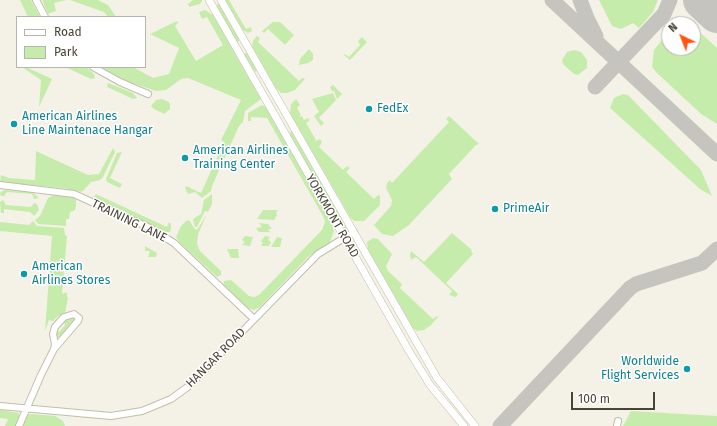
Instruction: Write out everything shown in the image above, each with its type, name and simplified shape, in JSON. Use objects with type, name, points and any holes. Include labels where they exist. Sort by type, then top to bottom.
[{"type":"street","points":[[36,0],[44,16]]},
{"type":"street","name":"YORKMONT ROAD","points":[[221,0],[437,378],[475,426]]},
{"type":"street","name":"YORKMONT ROAD","points":[[212,1],[266,100],[415,362],[430,385],[464,426]]},
{"type":"street","points":[[237,48],[246,42]]},
{"type":"street","points":[[95,68],[120,82],[148,94]]},
{"type":"street","points":[[266,100],[276,95]]},
{"type":"street","name":"TRAINING LANE","points":[[0,185],[74,194],[150,228],[174,243],[254,318]]},
{"type":"street","name":"HANGAR ROAD","points":[[0,406],[110,416],[137,412],[156,406],[189,386],[318,254],[354,232]]},
{"type":"street","points":[[19,426],[40,375],[54,349],[78,321],[79,318],[74,314],[64,317],[55,327],[53,334],[55,344],[54,349]]},
{"type":"green space","points":[[20,0],[31,0],[39,16],[28,16]]},
{"type":"green space","points":[[42,0],[66,0],[54,3],[56,11],[48,14]]},
{"type":"green space","points":[[70,0],[98,0],[108,5],[115,16],[107,16],[104,12]]},
{"type":"green space","points":[[193,0],[202,1],[200,4],[189,7],[188,4]]},
{"type":"green space","points":[[225,0],[229,0],[246,29],[251,27],[252,31],[248,33],[243,30]]},
{"type":"green space","points":[[599,0],[658,0],[653,12],[639,28],[633,23],[621,29],[612,26]]},
{"type":"green space","points":[[217,4],[220,5],[240,39],[238,42],[236,41],[217,7]]},
{"type":"green space","points":[[205,10],[213,15],[261,99],[245,111],[243,122],[239,126],[211,191],[202,198],[195,192],[188,194],[185,188],[186,186],[201,193],[224,142],[221,140],[241,100],[188,78],[181,79],[166,90],[156,91],[129,82],[102,68],[135,68],[153,78],[169,74],[179,48],[150,34],[177,21],[178,23],[175,26],[196,61],[223,45],[207,17],[202,19],[199,12]]},
{"type":"green space","points":[[273,22],[280,22],[294,35],[285,45],[268,29],[264,33],[262,31]]},
{"type":"green space","points":[[701,33],[717,48],[717,124],[701,114],[657,73],[652,67],[654,50],[661,41],[661,56],[701,56]]},
{"type":"green space","points":[[257,36],[260,38],[258,42],[299,81],[302,78],[305,79],[295,90],[287,93],[281,93],[275,87],[252,46],[253,41]]},
{"type":"green space","points":[[362,37],[367,42],[350,60],[344,55],[345,54],[349,57],[360,45],[358,41]]},
{"type":"green space","points":[[309,49],[313,54],[313,60],[299,65],[300,59]]},
{"type":"green space","points":[[574,50],[581,52],[587,60],[587,68],[578,75],[574,74],[563,64],[562,60],[567,52]]},
{"type":"green space","points":[[247,53],[257,69],[256,72],[244,55]]},
{"type":"green space","points":[[23,68],[28,68],[52,79],[39,107],[41,80]]},
{"type":"green space","points":[[67,68],[87,68],[94,74],[95,78],[91,79]]},
{"type":"green space","points":[[108,83],[133,93],[137,98],[133,99],[107,87]]},
{"type":"green space","points":[[333,85],[342,94],[337,99],[334,91],[332,91],[330,87]]},
{"type":"green space","points":[[333,93],[336,100],[319,118],[324,123],[321,126],[314,116],[319,112],[312,99]]},
{"type":"green space","points":[[623,94],[628,95],[701,170],[712,196],[700,189],[610,108],[614,98]]},
{"type":"green space","points":[[162,99],[169,102],[170,105],[170,109],[164,114],[151,106],[156,100]]},
{"type":"green space","points":[[296,99],[300,105],[297,108],[301,115],[299,117],[302,116],[304,120],[308,118],[310,120],[306,123],[316,140],[314,142],[320,139],[322,142],[319,147],[343,170],[347,166],[350,168],[346,172],[374,199],[378,195],[380,196],[380,205],[364,221],[354,221],[350,217],[290,113],[291,104]]},
{"type":"green space","points":[[262,105],[267,108],[332,223],[334,231],[330,242],[308,257],[260,307],[254,310],[248,308],[224,285],[224,281],[231,280],[249,296],[254,297],[259,295],[322,230],[325,222],[267,118],[251,117],[251,121],[248,121],[248,113]]},
{"type":"green space","points":[[449,116],[479,144],[476,145],[449,174],[452,179],[409,225],[393,236],[382,234],[374,225],[391,206],[392,200],[386,188],[387,183],[390,180],[392,183],[449,122],[446,119]]},
{"type":"green space","points":[[292,131],[347,227],[346,230],[342,226],[290,137],[290,133]]},
{"type":"green space","points":[[113,148],[115,152],[103,177],[100,180],[91,182],[82,192],[63,188],[0,182],[1,175],[9,178],[35,180],[36,151],[88,175],[99,174]]},
{"type":"green space","points":[[122,152],[110,178],[122,184],[120,188],[107,182],[106,179],[117,153]]},
{"type":"green space","points":[[4,190],[32,192],[39,198],[34,199],[32,194],[7,192],[4,196],[1,196],[0,193]]},
{"type":"green space","points":[[96,194],[167,227],[169,222],[171,224],[170,232],[164,232],[96,200],[94,197]]},
{"type":"green space","points":[[212,194],[212,204],[208,212],[205,211],[197,227],[195,227],[193,219],[201,214],[204,200]]},
{"type":"green space","points":[[54,195],[72,196],[76,200],[75,210],[70,212],[69,219],[66,219],[66,226],[38,224],[35,220],[40,216],[48,198]]},
{"type":"green space","points":[[3,200],[6,205],[31,207],[34,203],[37,204],[39,210],[34,216],[30,212],[4,209],[4,213],[1,213],[0,202]]},
{"type":"green space","points":[[263,210],[278,210],[274,220],[257,219]]},
{"type":"green space","points":[[207,214],[198,234],[197,244],[200,251],[221,271],[221,275],[217,277],[179,242],[176,237],[181,226],[189,220],[197,230]]},
{"type":"green space","points":[[33,221],[37,226],[64,228],[65,235],[67,236],[62,294],[67,292],[68,297],[65,314],[58,316],[53,321],[49,320],[45,331],[52,236],[0,231],[0,222],[29,225]]},
{"type":"green space","points":[[259,223],[268,224],[272,229],[268,229],[270,232],[259,232],[256,228],[262,227]]},
{"type":"green space","points":[[452,233],[472,250],[471,251],[473,254],[446,283],[458,294],[456,297],[449,295],[452,291],[416,257],[411,260],[410,255],[411,251],[424,262]]},
{"type":"green space","points":[[245,236],[253,237],[250,246],[242,245],[245,242],[242,240]]},
{"type":"green space","points":[[265,236],[270,237],[268,240],[271,242],[269,246],[261,246],[263,243],[261,241]]},
{"type":"green space","points":[[277,237],[282,238],[280,247],[271,247]]},
{"type":"green space","points":[[373,238],[378,239],[392,254],[386,266],[388,271],[402,284],[400,288],[433,319],[437,316],[438,317],[424,330],[417,331],[413,328],[368,250],[367,242]]},
{"type":"green space","points":[[145,246],[157,253],[156,257],[148,257],[150,251],[145,251]]},
{"type":"green space","points":[[227,249],[238,249],[239,258],[231,258]]},
{"type":"green space","points":[[70,317],[74,317],[75,320],[60,337],[56,337],[56,330],[58,329],[59,332],[65,325],[64,321]]},
{"type":"green space","points":[[0,410],[19,413],[19,418],[15,426],[5,426],[8,419],[0,418]]},
{"type":"green space","points":[[631,411],[717,416],[717,426],[623,426]]},
{"type":"green space","points":[[27,415],[55,416],[63,421],[65,426],[22,426]]},
{"type":"taxiway","points":[[552,0],[717,154]]},
{"type":"taxiway","points":[[580,0],[596,36]]},
{"type":"taxiway","points":[[595,87],[664,14],[670,0]]},
{"type":"taxiway","points":[[500,426],[630,288],[636,284],[702,263],[717,249]]},
{"type":"runway","points":[[702,0],[717,14]]},
{"type":"place","name":"FedEx","points":[[369,109]]},
{"type":"place","name":"American Airlines Line Maintenace Hangar","points":[[14,124]]},
{"type":"place","name":"American Airlines Training Center","points":[[185,158]]},
{"type":"place","name":"PrimeAir","points":[[495,209]]},
{"type":"place","name":"American Airlines Stores","points":[[24,274]]},
{"type":"place","name":"Worldwide Flight Services","points":[[687,369]]}]
